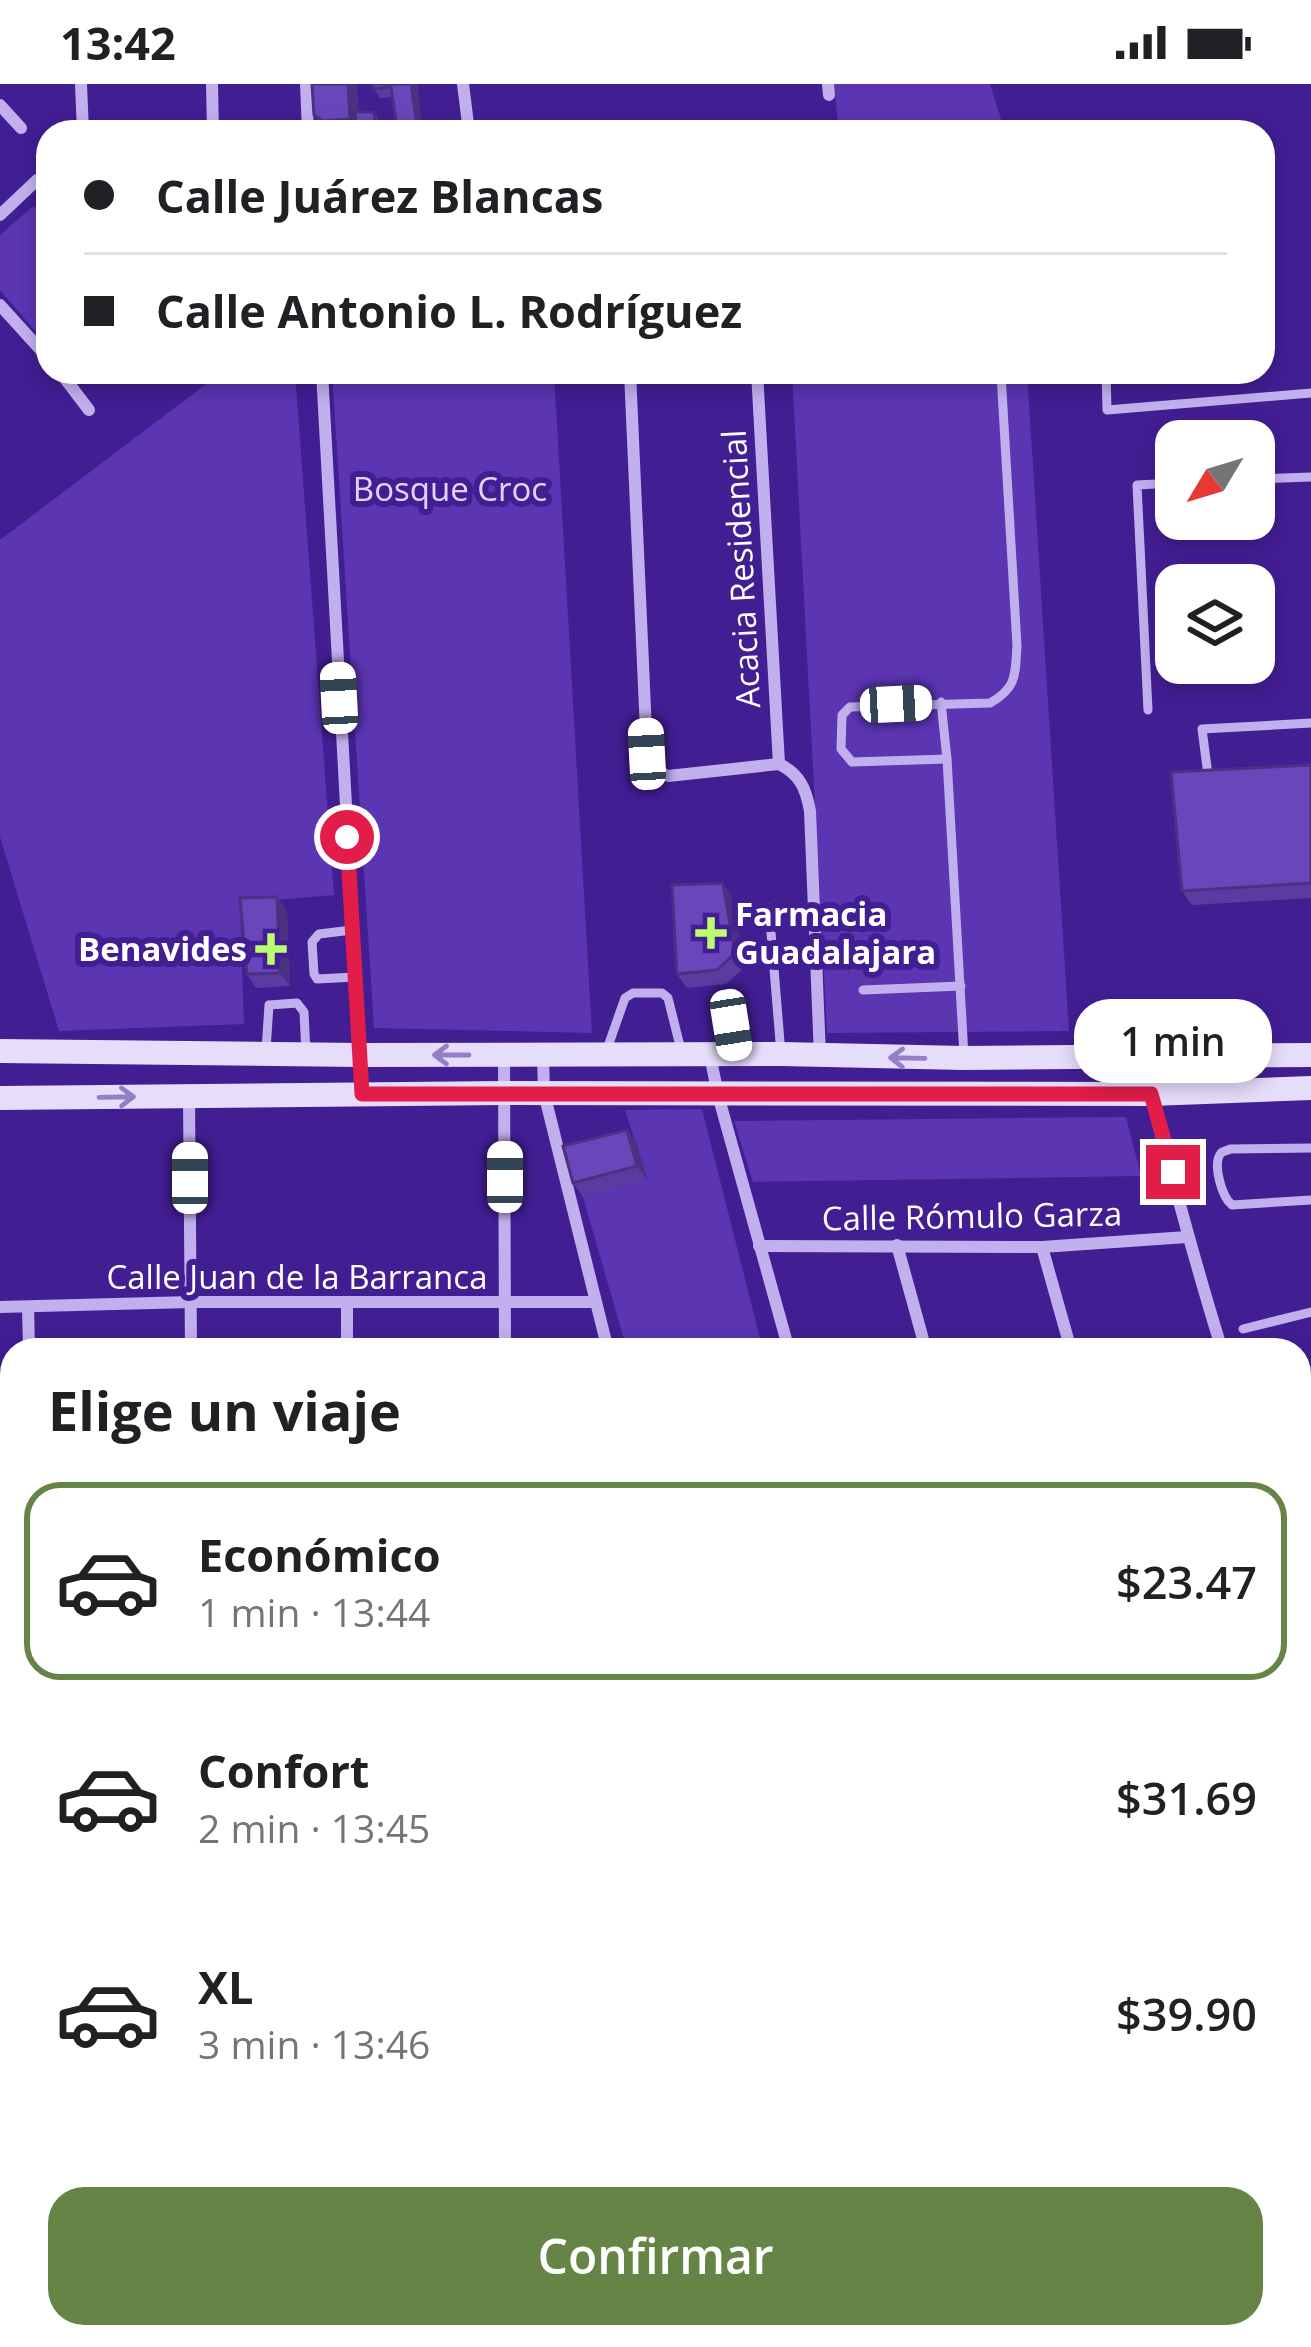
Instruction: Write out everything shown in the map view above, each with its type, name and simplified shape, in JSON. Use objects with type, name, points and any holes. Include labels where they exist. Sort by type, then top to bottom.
[{"type":"main road","points":[[0,1051],[964,1058],[1311,1054]]},
{"type":"main road","points":[[0,1098],[1151,1094],[1311,1088]]},
{"type":"street","points":[[80,84],[82,120]]},
{"type":"street","points":[[212,84],[213,120]]},
{"type":"street","points":[[306,84],[308,120]]},
{"type":"street","points":[[463,84],[468,120]]},
{"type":"street","points":[[0,105],[21,128]]},
{"type":"street","points":[[0,215],[36,181]]},
{"type":"street","points":[[0,305],[36,345]]},
{"type":"street","points":[[70,384],[88,410]]},
{"type":"street","points":[[323,384],[362,1094]]},
{"type":"street","points":[[631,384],[649,759],[657,772],[668,776],[779,764],[800,780],[810,811],[820,1056]]},
{"type":"street","name":"Acacia Residencial","points":[[759,384],[779,764]]},
{"type":"street","points":[[504,1054],[506,1338]]},
{"type":"street","points":[[543,1055],[544,1093],[605,1338]]},
{"type":"street","points":[[723,1055],[718,1095],[786,1338]]},
{"type":"street","points":[[1141,1057],[1218,1338]]},
{"type":"street","points":[[189,1096],[191,1338]]},
{"type":"street","name":"Calle Rómulo Garza","points":[[759,1246],[1042,1247],[1187,1237]]},
{"type":"street","points":[[897,1245],[923,1338]]},
{"type":"street","points":[[1042,1247],[1068,1338]]},
{"type":"street","points":[[346,1302],[347,1338]]},
{"type":"street","name":"Calle Juan de la Barranca","points":[[0,1307],[595,1302]]},
{"type":"street","points":[[28,1307],[29,1338]]},
{"type":"lane","points":[[947,759],[852,762],[841,749],[842,716],[850,706],[990,703],[1006,694],[1015,677],[1002,384]]},
{"type":"lane","points":[[1106,384],[1107,410],[1311,393]]},
{"type":"lane","points":[[1275,478],[1311,477]]},
{"type":"lane","points":[[1148,710],[1137,485],[1155,484]]},
{"type":"lane","points":[[941,702],[964,1058]]},
{"type":"lane","points":[[1228,774],[1208,775],[1202,729],[1311,723]]},
{"type":"lane","points":[[769,908],[782,1054]]},
{"type":"lane","points":[[352,930],[319,934],[312,942],[314,974],[317,979],[355,977]]},
{"type":"lane","points":[[862,990],[961,986]]},
{"type":"lane","points":[[605,1055],[625,998],[633,993],[662,993],[671,1005],[682,1055]]},
{"type":"lane","points":[[723,1055],[726,995]]},
{"type":"lane","points":[[266,1054],[269,1005],[296,1003],[304,1012],[306,1054]]},
{"type":"lane","points":[[1311,1148],[1230,1149],[1218,1159],[1222,1191],[1232,1205],[1311,1200]]},
{"type":"lane","points":[[1243,1329],[1311,1312]]},
{"type":"green space","points":[[834,84],[990,84],[1001,120],[838,120]]},
{"type":"green space","points":[[36,206],[36,332],[0,290],[0,235]]},
{"type":"green space","points":[[206,384],[296,384],[334,895],[240,903],[244,1024],[59,1031],[0,837],[0,540]]},
{"type":"green space","name":"Bosque Croc","points":[[333,384],[555,384],[592,1033],[374,1028]]},
{"type":"green space","points":[[793,384],[1028,384],[1069,1031],[827,1033]]},
{"type":"green space","points":[[702,1109],[760,1338],[624,1338],[583,1197],[647,1179],[625,1110]]},
{"type":"green space","points":[[1126,1117],[1141,1176],[753,1182],[734,1121]]},
{"type":"building","points":[[312,84],[348,84],[350,119],[322,120],[314,115]]},
{"type":"building","points":[[373,84],[411,84],[416,120],[396,120],[391,87],[374,89]]},
{"type":"building","points":[[355,112],[374,112],[375,120],[356,120]]},
{"type":"building","points":[[1311,765],[1311,883],[1182,891],[1171,772]]},
{"type":"building","name":"Farmacia Guadalajara","points":[[723,883],[735,953],[717,970],[677,974],[672,885]]},
{"type":"building","name":"Benavides","points":[[277,897],[280,973],[247,974],[240,898]]},
{"type":"building","points":[[627,1130],[637,1166],[573,1183],[563,1146]]},
{"type":"place","name":"Farmacia Guadalajara","points":[[711,933]]},
{"type":"place","name":"Benavides","points":[[271,949]]},
{"type":"route","points":[[347,837],[362,1094],[1151,1094],[1173,1172]]}]
